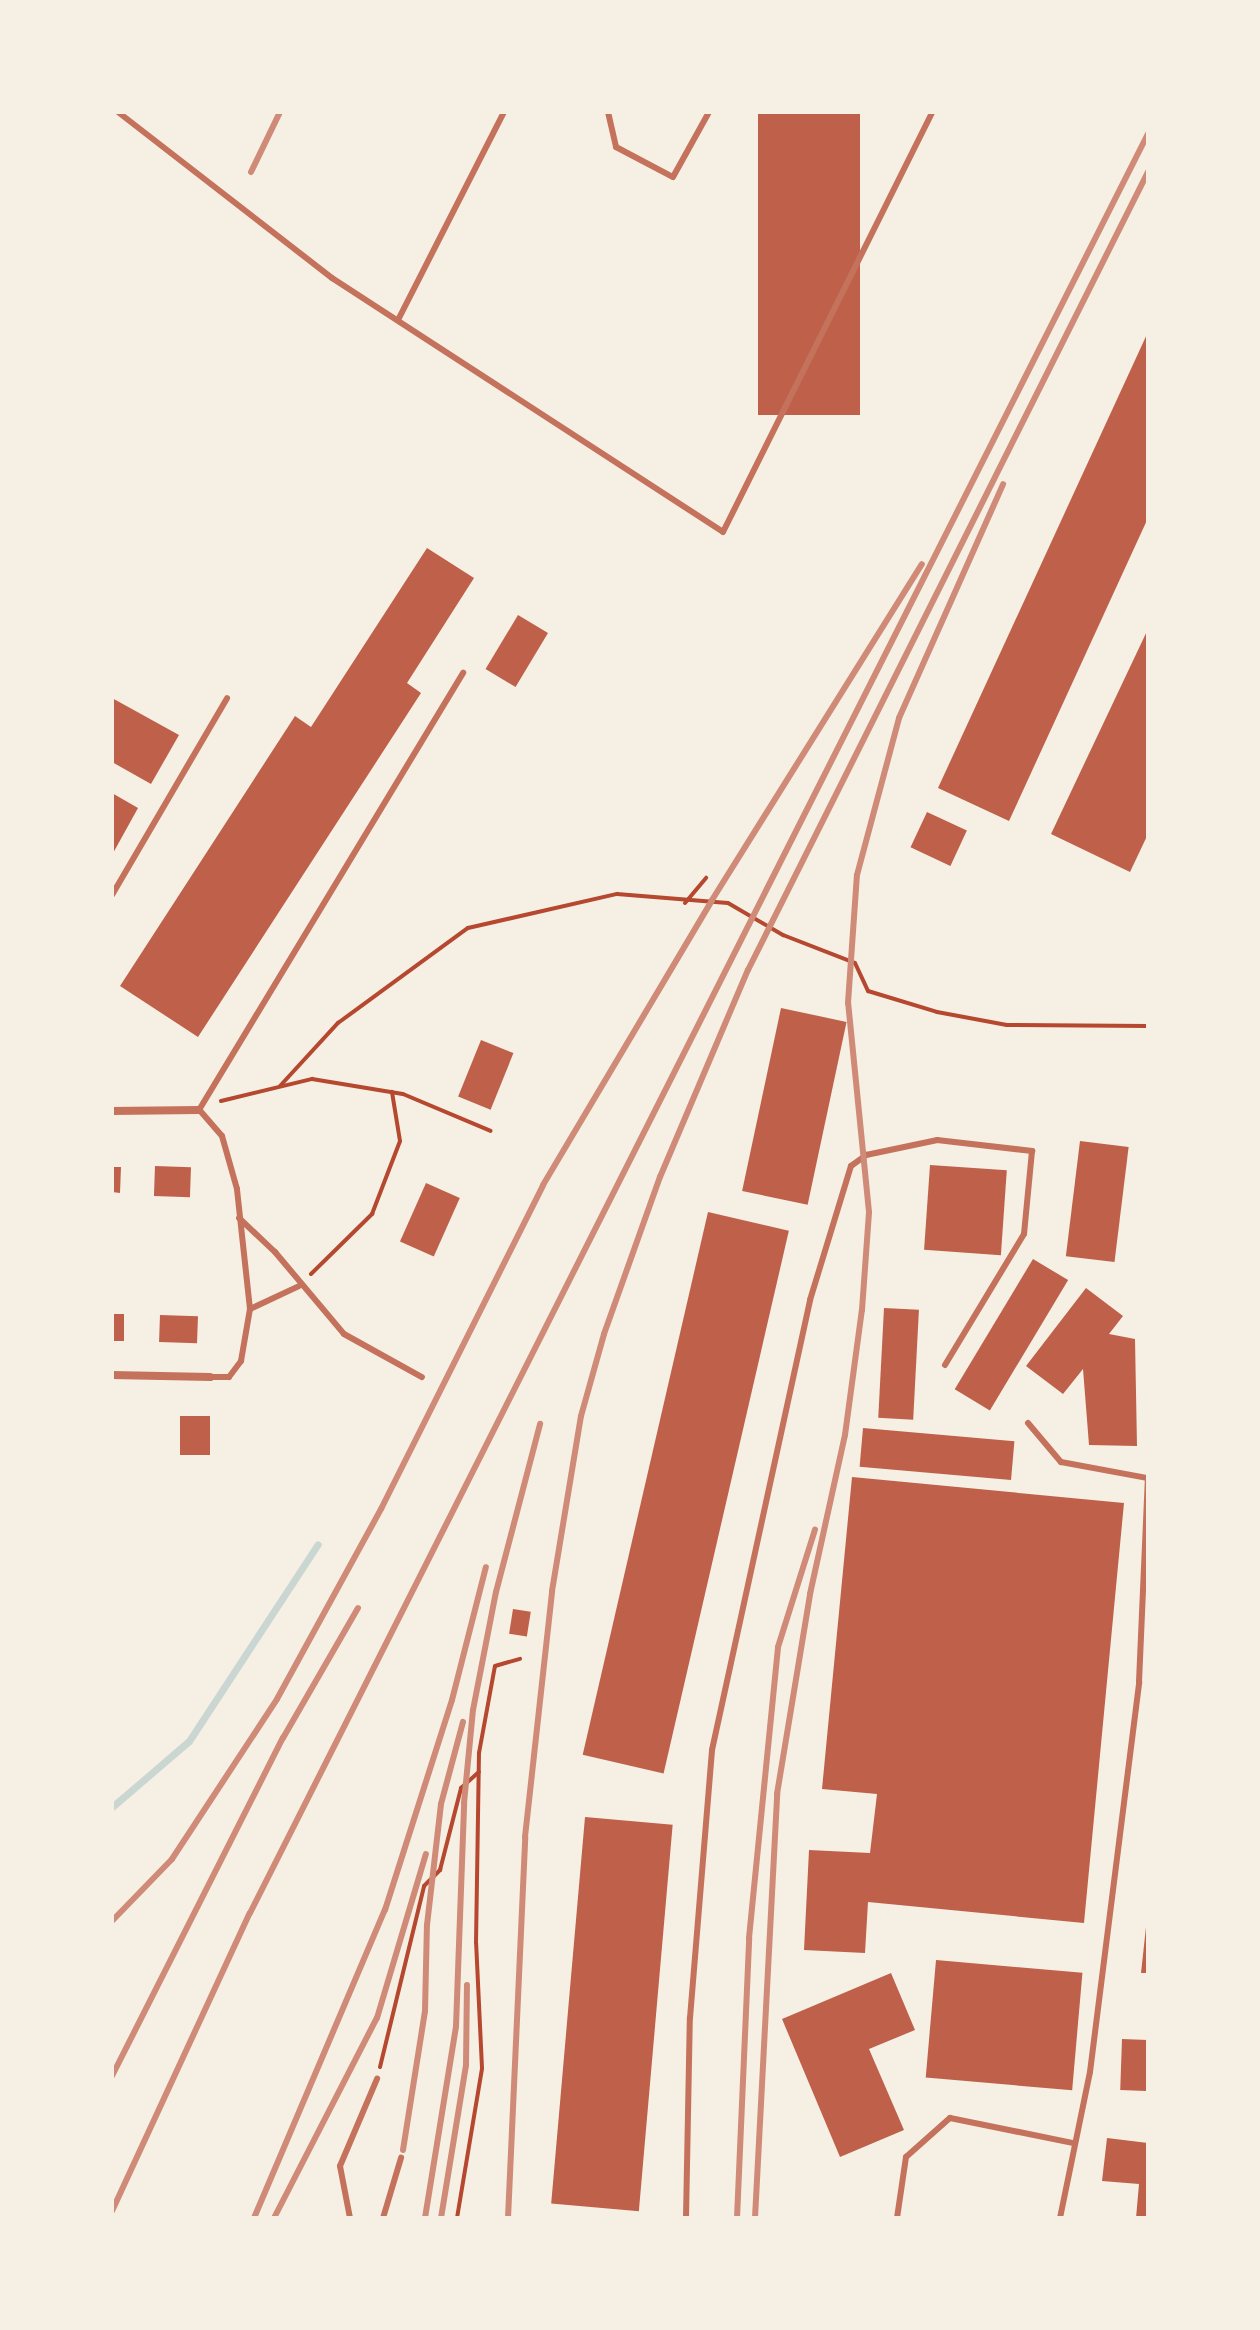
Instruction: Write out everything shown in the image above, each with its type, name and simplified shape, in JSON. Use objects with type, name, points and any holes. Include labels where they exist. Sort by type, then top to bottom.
[{"type":"street","points":[[112,1111],[199,1110]]},
{"type":"street","points":[[112,1375],[210,1377]]},
{"type":"lane","points":[[118,112],[332,278],[723,532],[932,112]]},
{"type":"lane","points":[[398,320],[504,112]]},
{"type":"lane","points":[[608,112],[616,147],[673,177],[709,112]]},
{"type":"lane","points":[[210,1377],[229,1377],[241,1361],[250,1309],[239,1218],[222,1136],[199,1110],[463,673]]},
{"type":"lane","points":[[112,895],[227,698]]},
{"type":"lane","points":[[686,2218],[690,2018],[712,1750],[810,1300],[851,1166],[866,1155],[937,1140],[1032,1151],[1024,1234],[945,1365]]},
{"type":"lane","points":[[239,1218],[275,1252],[299,1286],[344,1334],[422,1377]]},
{"type":"lane","points":[[250,1309],[299,1286]]},
{"type":"lane","points":[[1028,1423],[1061,1462],[1147,1478],[1139,1682],[1090,2072],[1060,2218]]},
{"type":"lane","points":[[350,2218],[340,2166],[377,2079]]},
{"type":"lane","points":[[897,2218],[906,2157],[950,2118],[1073,2143]]},
{"type":"lane","points":[[383,2218],[401,2158]]},
{"type":"path","points":[[685,903],[706,878]]},
{"type":"path","points":[[280,1086],[338,1023],[468,928],[617,894],[685,903],[728,903],[783,935],[855,963],[868,991],[937,1012],[1007,1025],[1148,1026]]},
{"type":"path","points":[[199,1110],[246,1091],[312,1079],[392,1092],[491,1131]]},
{"type":"path","points":[[299,1286],[372,1214],[400,1141],[392,1092]]},
{"type":"path","points":[[457,2218],[482,2068],[476,1943],[479,1772],[495,1666],[520,1659]]},
{"type":"path","points":[[377,2079],[424,1886],[440,1870],[461,1788],[479,1772]]},
{"type":"building","points":[[758,112],[860,112],[860,415],[758,415]]},
{"type":"building","points":[[1148,332],[1148,518],[1009,821],[938,788]]},
{"type":"building","points":[[427,548],[474,578],[407,683],[421,693],[198,1037],[120,986],[295,716],[311,727]]},
{"type":"building","points":[[518,615],[548,633],[516,687],[486,669]]},
{"type":"building","points":[[1148,629],[1148,834],[1130,872],[1051,834]]},
{"type":"building","points":[[112,698],[179,735],[151,784],[112,762]]},
{"type":"building","points":[[112,793],[138,808],[112,855]]},
{"type":"building","points":[[927,812],[967,831],[950,866],[911,847]]},
{"type":"building","points":[[781,1008],[847,1022],[808,1205],[742,1191]]},
{"type":"building","points":[[481,1040],[513,1053],[491,1110],[458,1097]]},
{"type":"building","points":[[1080,1141],[1129,1147],[1114,1262],[1066,1256]]},
{"type":"building","points":[[930,1165],[1007,1170],[1001,1255],[924,1250]]},
{"type":"building","points":[[155,1166],[191,1167],[190,1197],[154,1196]]},
{"type":"building","points":[[112,1167],[121,1167],[120,1193],[112,1192]]},
{"type":"building","points":[[426,1183],[460,1198],[434,1257],[400,1241]]},
{"type":"building","points":[[708,1212],[789,1231],[664,1773],[583,1755]]},
{"type":"building","points":[[1033,1259],[1068,1280],[990,1410],[955,1389]]},
{"type":"building","points":[[1086,1288],[1123,1316],[1109,1334],[1135,1339],[1137,1446],[1089,1445],[1083,1369],[1063,1394],[1026,1366]]},
{"type":"building","points":[[884,1308],[919,1310],[913,1420],[878,1418]]},
{"type":"building","points":[[112,1314],[124,1314],[124,1341],[112,1341]]},
{"type":"building","points":[[160,1315],[198,1316],[197,1343],[159,1342]]},
{"type":"building","points":[[180,1416],[210,1416],[210,1455],[180,1455]]},
{"type":"building","points":[[863,1428],[1014,1441],[1011,1480],[860,1467]]},
{"type":"building","points":[[852,1477],[1124,1503],[1084,1923],[868,1902],[865,1953],[804,1950],[809,1850],[870,1853],[877,1794],[822,1789]]},
{"type":"building","points":[[513,1609],[531,1612],[527,1637],[509,1634]]},
{"type":"building","points":[[585,1817],[673,1825],[639,2211],[551,2204]]},
{"type":"building","points":[[1146,1927],[1148,1973],[1141,1973]]},
{"type":"building","points":[[936,1960],[1082,1973],[1072,2090],[926,2078]]},
{"type":"building","points":[[891,1973],[915,2030],[869,2049],[904,2130],[840,2157],[782,2019]]},
{"type":"building","points":[[1122,2039],[1148,2040],[1146,2091],[1120,2090]]},
{"type":"building","points":[[1107,2138],[1148,2143],[1148,2218],[1136,2218],[1139,2184],[1102,2181]]},
{"type":"waterway","points":[[112,1807],[189,1741],[318,1544]]},
{"type":"railway","points":[[251,172],[280,112]]},
{"type":"railway","points":[[112,2211],[250,1913],[1148,134]]},
{"type":"railway","points":[[508,2218],[525,1837],[552,1591],[581,1416],[604,1334],[660,1177],[748,970],[1148,172]]},
{"type":"railway","points":[[755,2218],[777,1794],[810,1594],[845,1435],[862,1310],[869,1212],[848,1003],[857,875],[899,718],[1003,484]]},
{"type":"railway","points":[[112,1921],[172,1859],[277,1699],[381,1509],[543,1185],[712,900],[922,564]]},
{"type":"railway","points":[[425,2218],[456,2026],[464,1803],[473,1710],[496,1592],[540,1424]]},
{"type":"railway","points":[[737,2218],[749,1938],[778,1647],[815,1530]]},
{"type":"railway","points":[[254,2218],[385,1910],[452,1700],[486,1567]]},
{"type":"railway","points":[[112,2076],[283,1738],[358,1608]]},
{"type":"railway","points":[[403,2150],[425,2011],[427,1925],[441,1804],[463,1722]]},
{"type":"railway","points":[[274,2218],[377,2018],[426,1854]]},
{"type":"railway","points":[[441,2218],[466,2065],[467,1985]]}]
